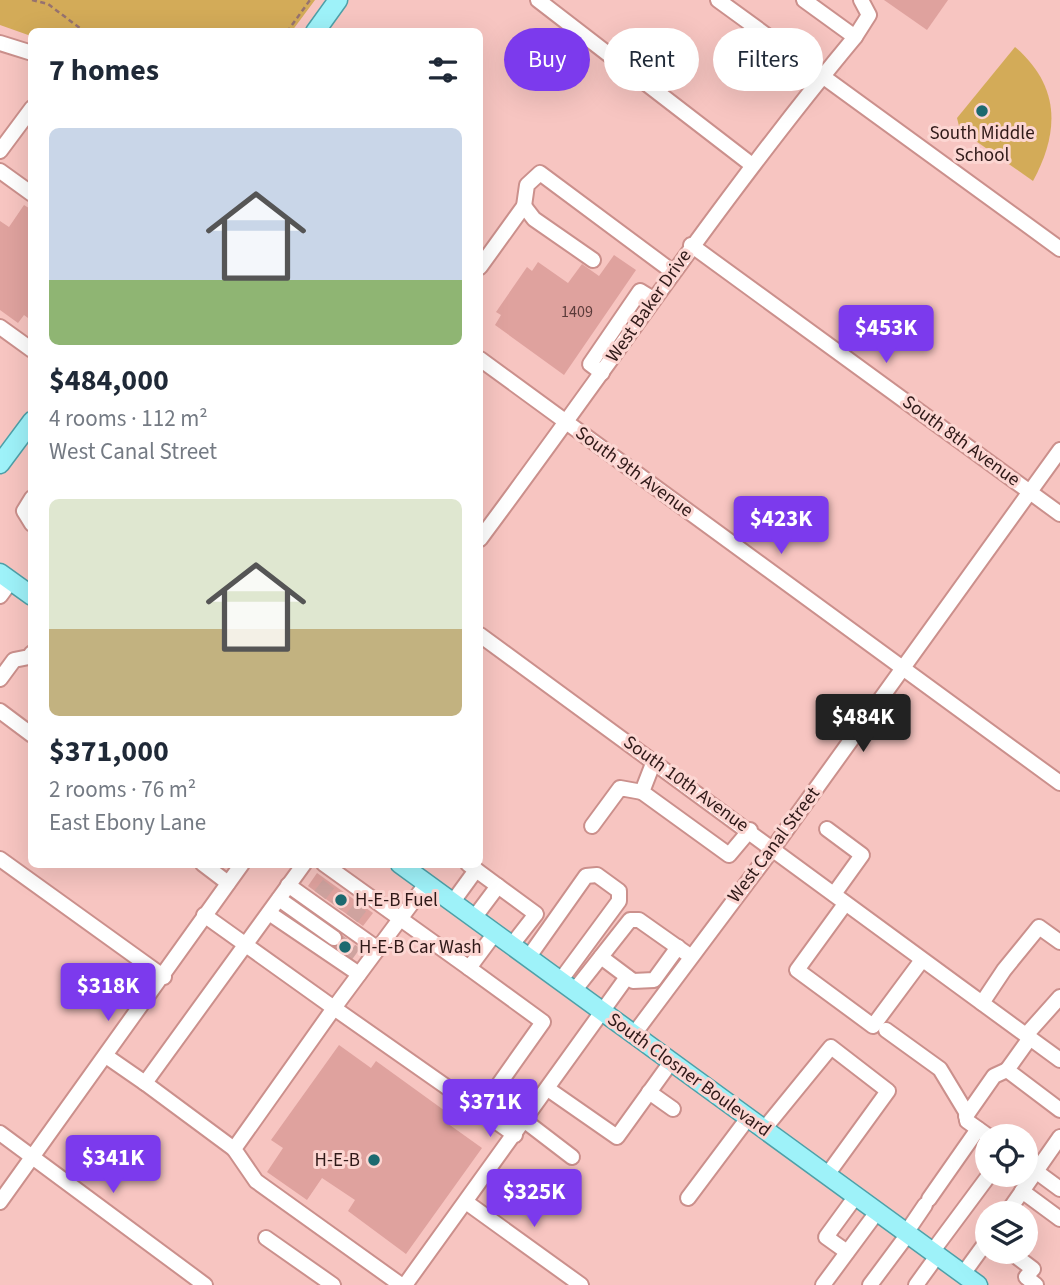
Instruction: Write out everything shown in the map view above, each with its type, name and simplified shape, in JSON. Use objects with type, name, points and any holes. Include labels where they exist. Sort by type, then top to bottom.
[{"type":"main road","points":[[318,28],[338,0]]},
{"type":"main road","points":[[0,464],[28,426]]},
{"type":"main road","name":"South Closner Boulevard","points":[[407,868],[970,1280]]},
{"type":"street","points":[[538,0],[752,165]]},
{"type":"street","points":[[718,0],[757,28]]},
{"type":"street","points":[[804,0],[855,37],[869,15],[860,0]]},
{"type":"street","name":"West Baker Drive","points":[[823,76],[855,37]]},
{"type":"street","points":[[0,43],[28,52]]},
{"type":"street","points":[[823,76],[1060,249]]},
{"type":"street","name":"West Baker Drive","points":[[483,535],[567,423],[691,245],[811,91]]},
{"type":"street","points":[[0,151],[28,112]]},
{"type":"street","points":[[0,171],[28,191]]},
{"type":"street","points":[[483,263],[524,206],[527,185],[540,173],[673,272]]},
{"type":"street","points":[[524,206],[534,219],[593,260]]},
{"type":"street","name":"South 8th Avenue","points":[[691,245],[1060,514]]},
{"type":"street","points":[[0,327],[28,347]]},
{"type":"street","name":"South 9th Avenue","points":[[483,361],[1060,783]]},
{"type":"street","name":"West Canal Street","points":[[634,1034],[666,989],[684,951],[774,848],[1060,450]]},
{"type":"street","points":[[0,596],[20,585]]},
{"type":"street","name":"South 10th Avenue","points":[[483,637],[750,830],[839,899],[1060,1060]]},
{"type":"street","points":[[0,679],[14,660],[28,657]]},
{"type":"street","points":[[0,711],[28,732]]},
{"type":"street","points":[[642,792],[654,761]]},
{"type":"street","points":[[592,826],[620,788],[642,792],[729,855],[750,830]]},
{"type":"street","points":[[827,829],[862,855],[797,970],[873,1026],[922,960]]},
{"type":"street","points":[[0,859],[164,978]]},
{"type":"street","points":[[208,868],[228,883]]},
{"type":"street","points":[[0,1202],[164,978],[204,915],[239,868]]},
{"type":"street","points":[[145,1083],[300,868]]},
{"type":"street","points":[[327,868],[333,878],[365,901],[400,920],[543,1022],[480,1111]]},
{"type":"street","points":[[452,903],[471,868]]},
{"type":"street","points":[[473,868],[537,914],[512,946]]},
{"type":"street","points":[[528,958],[586,876],[597,874],[620,891],[619,901],[567,986]]},
{"type":"street","points":[[234,1149],[359,974],[362,958],[378,949],[426,884]]},
{"type":"street","points":[[288,885],[333,910],[378,949]]},
{"type":"street","points":[[474,918],[498,886]]},
{"type":"street","points":[[279,898],[334,938]]},
{"type":"street","points":[[269,913],[359,974]]},
{"type":"street","points":[[204,915],[515,1135]]},
{"type":"street","points":[[567,986],[601,957],[630,920],[635,919],[684,951],[654,980]]},
{"type":"street","points":[[982,1003],[1004,970],[1039,927],[1060,942]]},
{"type":"street","points":[[469,968],[495,933]]},
{"type":"street","points":[[601,957],[633,981],[654,980],[666,989]]},
{"type":"street","points":[[106,1056],[234,1149],[257,1181],[381,1279],[403,1285],[515,1135],[627,977]]},
{"type":"street","points":[[967,1116],[994,1076],[1007,1070],[1028,1037],[1060,997]]},
{"type":"street","points":[[886,1030],[940,1069],[967,1116],[967,1121],[975,1126]]},
{"type":"street","points":[[764,1129],[831,1047],[888,1091],[827,1175]]},
{"type":"street","points":[[548,1089],[617,1137],[671,1062]]},
{"type":"street","points":[[1007,1070],[1060,1110]]},
{"type":"street","points":[[649,1093],[673,1110]]},
{"type":"street","points":[[688,1198],[748,1118]]},
{"type":"street","points":[[525,1121],[572,1157]]},
{"type":"street","points":[[0,1133],[205,1285]]},
{"type":"street","points":[[1038,1160],[1060,1137]]},
{"type":"street","points":[[870,1285],[927,1202],[975,1142]]},
{"type":"street","points":[[1038,1172],[1060,1189]]},
{"type":"street","points":[[916,1285],[981,1187]]},
{"type":"street","points":[[1015,1201],[1024,1187]]},
{"type":"street","points":[[1022,1191],[1060,1219]]},
{"type":"street","points":[[847,1252],[826,1237],[856,1196]]},
{"type":"street","points":[[466,1202],[581,1285]]},
{"type":"street","points":[[823,1285],[877,1212]]},
{"type":"street","points":[[265,1238],[333,1285]]},
{"type":"street","points":[[1026,1264],[1032,1269],[1026,1278],[1036,1285]]},
{"type":"path","points":[[32,0],[48,4],[80,28]]},
{"type":"path","points":[[290,28],[310,0]]},
{"type":"shaded area","points":[[0,0],[315,0],[294,28],[28,28],[28,35],[0,25]]},
{"type":"shaded area","points":[[1015,47],[1041,77],[1051,110],[1048,144],[1033,181],[960,130],[957,118]]},
{"type":"building","points":[[884,0],[948,0],[927,30]]},
{"type":"building","points":[[24,205],[28,208],[28,318],[24,315],[18,323],[0,310],[0,221],[9,227]]},
{"type":"building","points":[[614,255],[636,270],[564,375],[495,325],[501,315],[496,312],[527,267],[532,271],[538,262],[568,283],[582,264],[599,276]]},
{"type":"building","name":"H-E-B Fuel","points":[[317,873],[373,913],[363,926],[308,886]]},
{"type":"building","name":"H-E-B","points":[[339,1045],[371,1068],[376,1061],[452,1116],[447,1123],[482,1148],[406,1254],[348,1211],[355,1200],[322,1178],[307,1200],[267,1172],[283,1148],[271,1140]]},
{"type":"tunnel","points":[[320,895],[330,882]]},
{"type":"tunnel","points":[[336,906],[346,894]]},
{"type":"tunnel","points":[[352,918],[362,905]]},
{"type":"tunnel","points":[[334,938],[356,954]]},
{"type":"place","name":"South Middle School","points":[[982,111]]},
{"type":"place","name":"H-E-B Fuel","points":[[341,900]]},
{"type":"place","name":"H-E-B Car Wash","points":[[345,947]]},
{"type":"place","name":"H-E-B","points":[[374,1160]]}]
